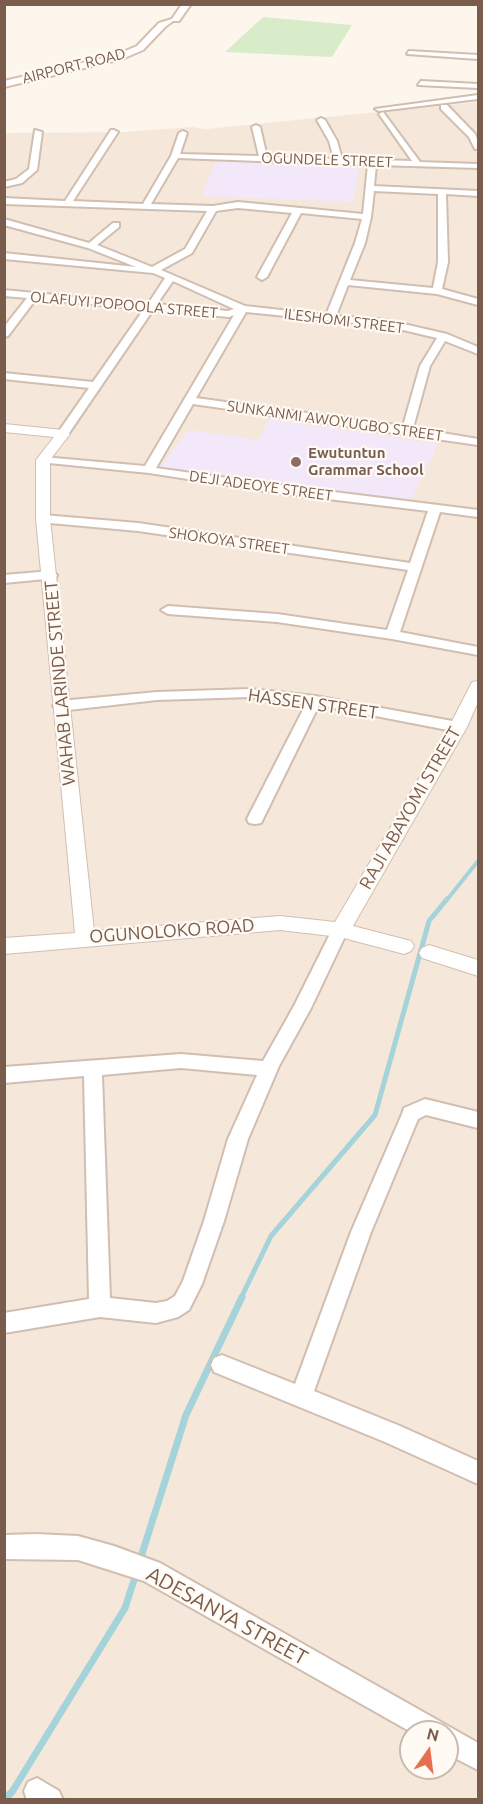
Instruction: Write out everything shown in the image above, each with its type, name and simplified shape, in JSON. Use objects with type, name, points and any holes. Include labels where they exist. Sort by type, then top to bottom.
[{"type":"main road","name":"AIRPORT ROAD","points":[[4,82],[125,54],[140,48],[162,25],[173,20],[187,4]]},
{"type":"main road","name":"AIRPORT ROAD","points":[[4,82],[121,52],[139,42],[156,25],[161,16],[173,16],[173,20]]},
{"type":"street","points":[[409,53],[478,57]]},
{"type":"street","points":[[421,83],[478,86]]},
{"type":"street","points":[[417,163],[381,111],[478,97]]},
{"type":"street","points":[[444,107],[472,136],[478,147]]},
{"type":"street","points":[[321,120],[333,141],[338,160]]},
{"type":"street","points":[[256,127],[263,158]]},
{"type":"street","points":[[4,185],[19,181],[33,170],[38,132]]},
{"type":"street","points":[[67,204],[114,132]]},
{"type":"street","points":[[146,206],[175,156],[183,133]]},
{"type":"street","name":"OGUNDELE STREET","points":[[175,156],[478,166]]},
{"type":"street","points":[[330,318],[360,243],[367,217],[372,161]]},
{"type":"street","points":[[369,188],[478,194]]},
{"type":"street","points":[[437,291],[443,262],[442,192]]},
{"type":"street","points":[[4,201],[213,210],[238,205],[367,217]]},
{"type":"street","points":[[4,256],[151,271],[189,251],[213,210]]},
{"type":"street","points":[[262,277],[297,212]]},
{"type":"street","points":[[4,222],[91,246],[171,277],[243,309],[216,351],[191,401],[149,470]]},
{"type":"street","points":[[91,246],[116,225]]},
{"type":"street","points":[[43,460],[171,277]]},
{"type":"street","points":[[345,282],[437,291],[478,302]]},
{"type":"street","name":"OLAFUYI POPOOLA STREET","points":[[4,293],[229,314],[243,309]]},
{"type":"street","points":[[4,334],[33,296]]},
{"type":"street","name":"ILESHOMI STREET","points":[[243,309],[386,323],[443,336],[478,351]]},
{"type":"street","points":[[407,430],[425,366],[443,336]]},
{"type":"street","points":[[4,376],[96,386]]},
{"type":"street","name":"SUNKANMI AWOYUGBO STREET","points":[[191,401],[407,430],[478,442]]},
{"type":"street","points":[[4,428],[63,434]]},
{"type":"street","name":"DEJI ADEOYE STREET","points":[[43,460],[149,470],[478,513]]},
{"type":"street","name":"WAHAB LARINDE STREET","points":[[43,460],[43,519],[51,575],[60,706],[85,938]]},
{"type":"street","points":[[392,634],[435,509]]},
{"type":"street","name":"SHOKOYA STREET","points":[[43,519],[138,527],[414,567]]},
{"type":"street","points":[[4,579],[51,575]]},
{"type":"street","points":[[168,609],[277,618],[392,634],[478,651]]},
{"type":"street","name":"RAJI ABAYOMI STREET","points":[[340,930],[458,727],[478,686]]},
{"type":"street","name":"HASSEN STREET","points":[[60,706],[157,696],[250,693],[315,700],[458,727]]},
{"type":"street","points":[[255,819],[315,700]]},
{"type":"street","name":"OGUNOLOKO ROAD","points":[[4,946],[280,923],[340,930],[404,946]]},
{"type":"street","points":[[4,1323],[100,1307],[156,1313],[171,1310],[182,1303],[192,1284],[214,1221],[238,1139],[269,1069],[340,930]]},
{"type":"street","points":[[404,946],[478,968]]},
{"type":"street","points":[[4,1075],[181,1061],[269,1069]]},
{"type":"street","points":[[93,1067],[100,1307]]},
{"type":"street","points":[[301,1396],[361,1232],[411,1114],[425,1107],[478,1120]]},
{"type":"street","points":[[222,1365],[301,1396],[478,1473]]},
{"type":"street","name":"ADESANYA STREET","points":[[4,1547],[78,1548],[151,1572],[415,1720]]},
{"type":"street","points":[[459,1746],[478,1757]]},
{"type":"shaded area","points":[[478,102],[478,1799],[5,1799],[4,133],[122,132],[192,127],[206,129]]},
{"type":"shaded area","points":[[216,160],[359,167],[353,202],[202,196]]},
{"type":"shaded area","name":"Ewutuntun Grammar School","points":[[270,419],[438,444],[411,500],[159,468],[189,430],[258,440]]},
{"type":"green space","points":[[263,17],[352,25],[332,57],[225,52]]},
{"type":"waterway","points":[[446,901],[478,861]]},
{"type":"waterway","points":[[241,1298],[271,1236],[375,1115],[429,921],[447,899]]},
{"type":"waterway","points":[[140,1560],[186,1415],[242,1297]]},
{"type":"waterway","points":[[4,1799],[12,1792],[125,1608],[136,1574]]},
{"type":"place","name":"Ewutuntun Grammar School","points":[[296,462]]}]
